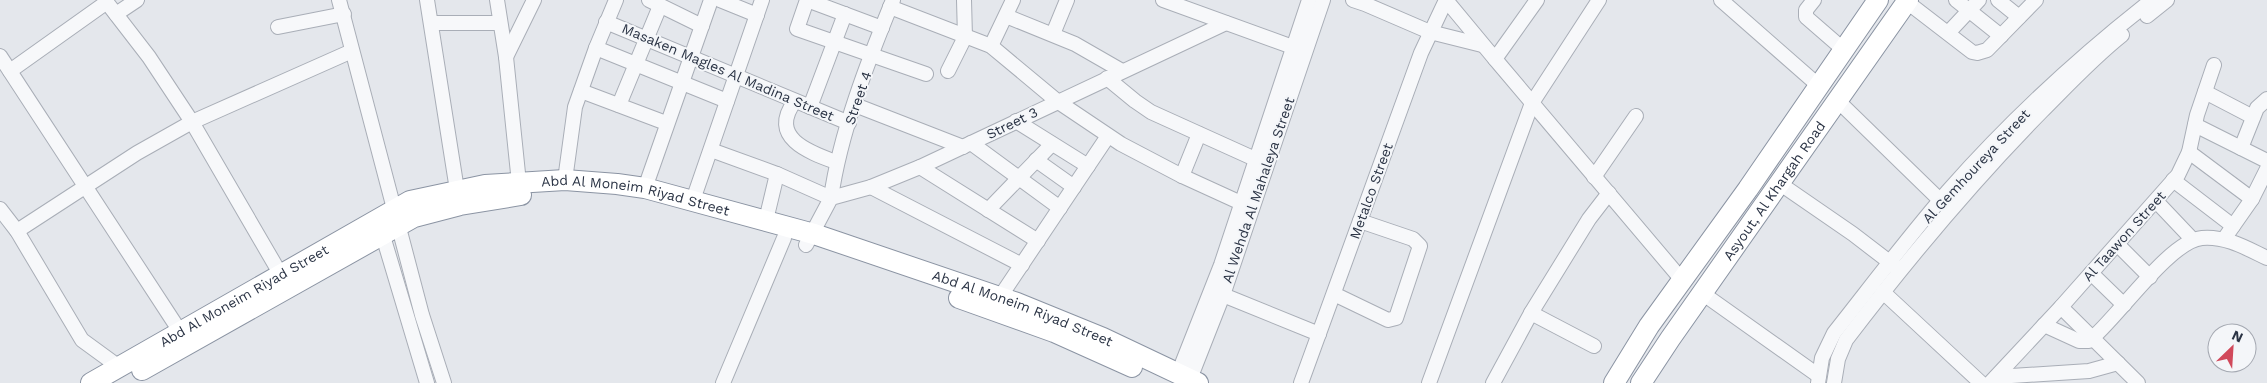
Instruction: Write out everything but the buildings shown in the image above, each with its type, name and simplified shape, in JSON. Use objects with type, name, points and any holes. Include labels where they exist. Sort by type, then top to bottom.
[{"type":"highway","name":"Asyout, Al Khargah Road","points":[[1614,383],[1649,326],[1878,0]]},
{"type":"highway","name":"Asyout, Al Khargah Road","points":[[1641,383],[1702,293],[1908,1]]},
{"type":"highway","name":"Abd Al Moneim Riyad Street","points":[[91,383],[119,375],[388,222],[410,201],[485,185],[565,180],[645,188],[766,220],[810,240],[1012,316],[1080,335]]},
{"type":"highway","name":"Abd Al Moneim Riyad Street","points":[[236,308],[281,275],[388,222],[490,199],[530,195],[588,193],[666,204],[784,238],[810,240],[1000,297],[1039,311],[1080,335],[1183,380]]},
{"type":"street","points":[[116,14],[137,0]]},
{"type":"street","points":[[339,0],[389,185],[388,222],[427,383]]},
{"type":"street","points":[[427,0],[457,190]]},
{"type":"street","points":[[496,0],[506,57],[520,183]]},
{"type":"street","points":[[506,57],[534,0]]},
{"type":"street","points":[[565,180],[572,124],[581,90],[616,0]]},
{"type":"street","points":[[645,188],[666,123],[711,0]]},
{"type":"street","points":[[720,0],[757,15]]},
{"type":"street","points":[[693,200],[762,0]]},
{"type":"street","points":[[882,28],[807,0],[797,29],[926,74]]},
{"type":"street","points":[[948,71],[965,37],[964,0]]},
{"type":"street","points":[[990,46],[1013,0]]},
{"type":"street","points":[[1053,34],[1066,0]]},
{"type":"street","points":[[1163,0],[1299,50]]},
{"type":"street","name":"Al Wehda Al Mahaleya Street","points":[[1196,347],[1222,295],[1247,206],[1299,50],[1309,0]]},
{"type":"street","name":"Al Wehda Al Mahaleya Street","points":[[1183,380],[1196,347],[1216,280],[1247,206],[1256,158],[1299,50],[1323,0]]},
{"type":"street","points":[[1446,0],[1682,280]]},
{"type":"street","name":"Metalco Street","points":[[1301,383],[1430,32],[1446,0]]},
{"type":"street","points":[[1495,59],[1537,0]]},
{"type":"street","points":[[1429,383],[1532,103],[1599,0]]},
{"type":"street","points":[[1814,0],[1806,10],[1806,17],[1844,50]]},
{"type":"street","points":[[1956,0],[2000,36]]},
{"type":"street","points":[[1948,33],[1979,0]]},
{"type":"street","points":[[1998,0],[2019,17]]},
{"type":"street","points":[[1908,1],[1977,53],[1987,50],[2036,0]]},
{"type":"street","name":"Al Gemhoureya Street","points":[[1819,375],[1825,349],[1834,332],[1896,267],[1945,205],[1999,146],[2064,81],[2136,18],[2152,0]]},
{"type":"street","name":"Al Gemhoureya Street","points":[[2136,18],[2167,0]]},
{"type":"street","points":[[10,71],[106,1],[149,57],[192,122],[281,275]]},
{"type":"street","points":[[1360,1],[1430,32],[1482,45]]},
{"type":"street","points":[[1724,1],[1818,86]]},
{"type":"street","points":[[619,106],[647,39],[654,3],[702,26]]},
{"type":"street","points":[[892,4],[965,37],[990,46],[1058,101],[1108,136],[1182,176],[1247,206]]},
{"type":"street","name":"Street 4","points":[[831,198],[836,162],[872,55],[892,4]]},
{"type":"street","points":[[278,27],[344,14]]},
{"type":"street","points":[[810,107],[844,14]]},
{"type":"street","points":[[1006,16],[1053,34],[1122,71]]},
{"type":"street","name":"Masaken Magles Al Madina Street","points":[[606,22],[849,123]]},
{"type":"street","points":[[431,23],[500,23]]},
{"type":"street","name":"Street 3","points":[[831,198],[871,187],[920,167],[1226,23]]},
{"type":"street","points":[[596,48],[727,101]]},
{"type":"street","points":[[17,231],[87,187],[137,152],[192,122],[352,51]]},
{"type":"street","points":[[0,56],[184,338]]},
{"type":"street","name":"Al Taawon Street","points":[[1993,380],[2061,307],[2173,180],[2189,152],[2195,125],[2214,64]]},
{"type":"street","points":[[1107,78],[1127,96],[1151,112],[1256,158]]},
{"type":"street","points":[[581,90],[666,123]]},
{"type":"street","points":[[2205,92],[2252,117]]},
{"type":"street","points":[[1837,100],[1945,205]]},
{"type":"street","points":[[2241,148],[2252,117],[2261,103],[2267,100]]},
{"type":"street","points":[[795,101],[786,117],[790,136],[795,143],[836,162]]},
{"type":"street","points":[[855,105],[967,145],[1019,177],[1060,208]]},
{"type":"street","points":[[1594,177],[1636,116]]},
{"type":"street","points":[[1016,121],[1088,166]]},
{"type":"street","points":[[2195,125],[2267,161]]},
{"type":"street","points":[[1182,176],[1198,134]]},
{"type":"street","points":[[1000,297],[1108,136]]},
{"type":"street","points":[[988,210],[1052,144]]},
{"type":"street","points":[[710,150],[777,174],[831,198],[810,240]]},
{"type":"street","points":[[2189,152],[2252,199]]},
{"type":"street","points":[[1036,160],[1074,187]]},
{"type":"street","points":[[920,167],[1038,242]]},
{"type":"street","points":[[2224,239],[2252,199],[2267,169]]},
{"type":"street","points":[[766,220],[777,174]]},
{"type":"street","points":[[2173,180],[2233,226]]},
{"type":"street","points":[[1779,183],[1853,234],[1896,267]]},
{"type":"street","points":[[871,187],[1022,265]]},
{"type":"street","points":[[1493,383],[1531,313],[1589,219],[1609,193]]},
{"type":"street","points":[[2156,201],[2193,240]]},
{"type":"street","points":[[0,209],[17,231],[82,340],[119,375]]},
{"type":"street","points":[[1334,294],[1388,320],[1396,318],[1420,246],[1413,240],[1360,221]]},
{"type":"street","points":[[388,222],[422,315],[444,383]]},
{"type":"street","points":[[723,383],[784,238]]},
{"type":"street","points":[[2044,325],[2082,342],[2089,341],[2150,277],[2172,256],[2193,240],[2208,238],[2224,239],[2267,258]]},
{"type":"street","points":[[2117,244],[2150,277]]},
{"type":"street","name":"Al Gemhoureya Street","points":[[1834,383],[1840,354],[1846,340],[1883,292],[1896,267]]},
{"type":"street","points":[[2091,273],[2124,305]]},
{"type":"street","points":[[1883,292],[1981,383]]},
{"type":"street","points":[[1702,293],[1819,375],[1828,370],[1836,369]]},
{"type":"street","points":[[1222,295],[1319,334]]},
{"type":"street","points":[[2061,307],[2093,338],[2123,373],[2138,383]]},
{"type":"street","points":[[1531,313],[1594,346]]},
{"type":"street","points":[[1993,380],[2080,377],[2099,370],[2123,373]]}]
